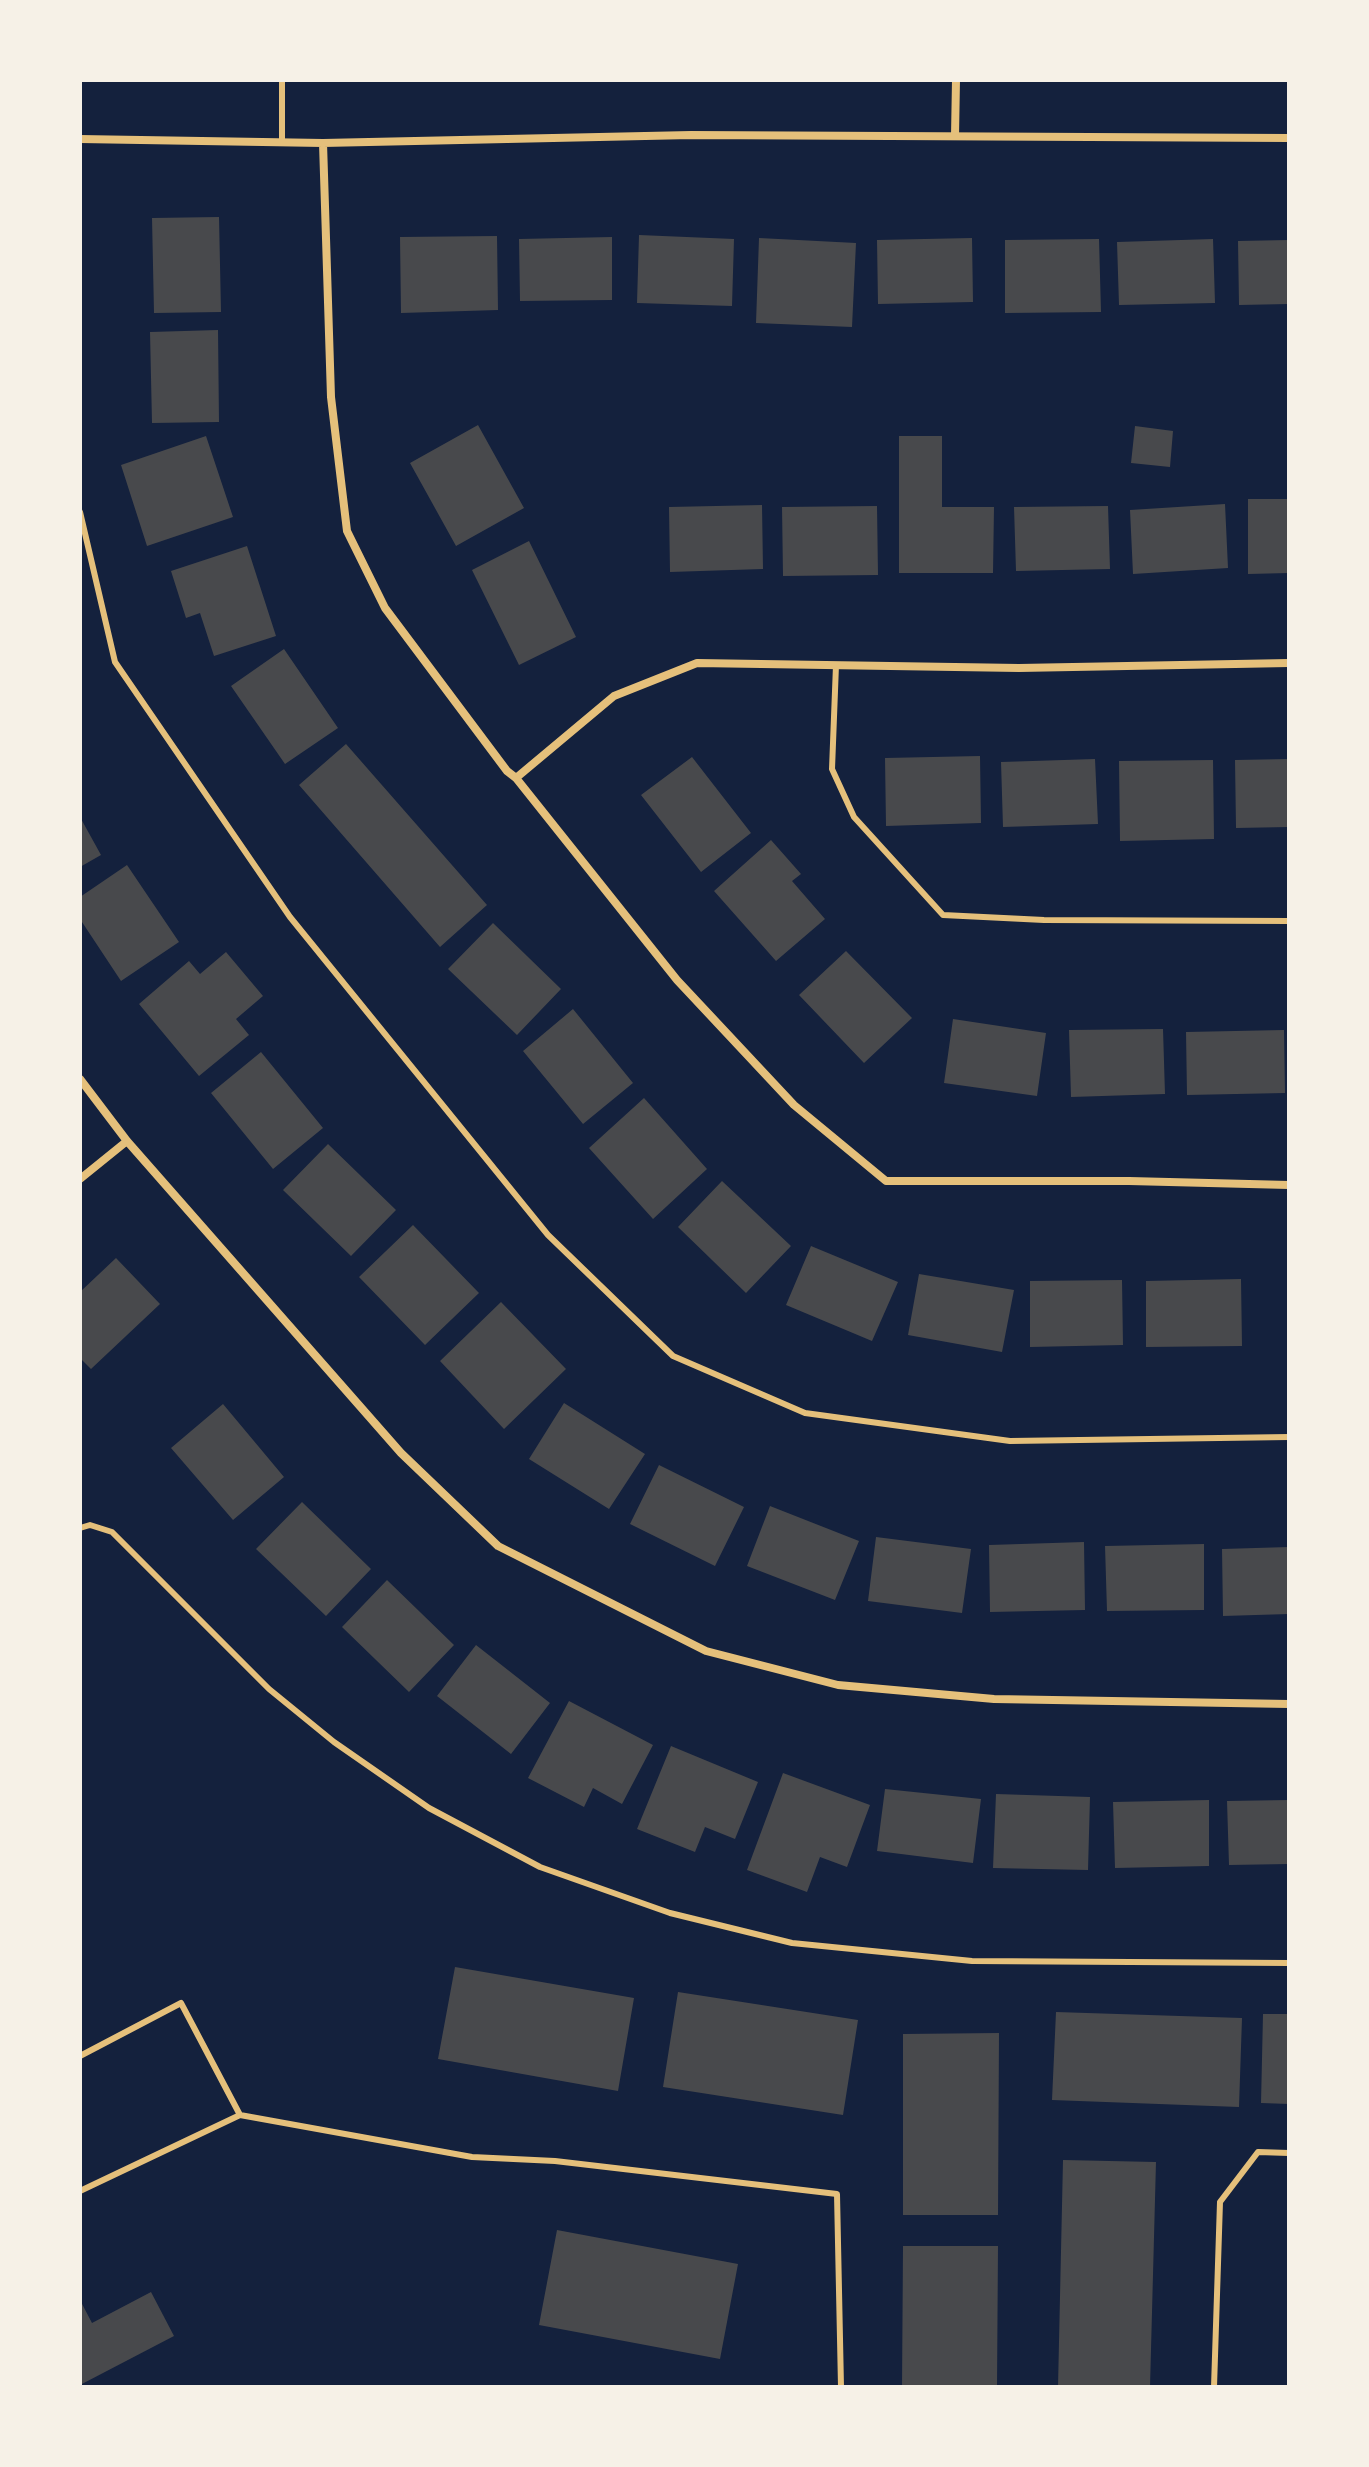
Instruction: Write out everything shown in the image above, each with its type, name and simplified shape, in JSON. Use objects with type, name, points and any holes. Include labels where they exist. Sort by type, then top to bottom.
[{"type":"street","points":[[955,136],[956,80]]},
{"type":"street","points":[[80,139],[323,143],[691,135],[1289,138]]},
{"type":"street","points":[[323,143],[331,397],[347,531],[385,608],[507,771],[516,778],[677,980],[794,1105],[886,1181],[1129,1181],[1289,1185]]},
{"type":"street","points":[[516,778],[614,696],[697,663],[1019,668],[1289,663]]},
{"type":"street","points":[[80,1079],[127,1141],[401,1453],[498,1546],[706,1651],[838,1685],[994,1699],[1289,1704]]},
{"type":"street","points":[[80,1179],[127,1141]]},
{"type":"lane","points":[[282,80],[282,142]]},
{"type":"lane","points":[[80,512],[115,662],[290,917],[548,1235],[673,1356],[805,1413],[1010,1441],[1289,1437]]},
{"type":"lane","points":[[836,665],[832,769],[854,817],[943,915],[1044,920],[1289,921]]},
{"type":"lane","points":[[80,1528],[90,1525],[112,1532],[269,1689],[334,1742],[429,1808],[540,1867],[670,1913],[792,1943],[972,1961],[1289,1963]]},
{"type":"lane","points":[[80,2056],[181,2003],[240,2115]]},
{"type":"lane","points":[[80,2191],[240,2115],[472,2157],[555,2161],[837,2194],[841,2387]]},
{"type":"lane","points":[[1214,2387],[1220,2202],[1258,2152],[1289,2153]]},
{"type":"building","points":[[219,217],[221,312],[154,313],[152,218]]},
{"type":"building","points":[[639,235],[734,239],[732,306],[637,303]]},
{"type":"building","points":[[497,236],[498,310],[401,313],[400,237]]},
{"type":"building","points":[[612,237],[612,300],[520,301],[519,239]]},
{"type":"building","points":[[759,238],[856,243],[852,327],[756,323]]},
{"type":"building","points":[[972,238],[973,302],[878,304],[877,240]]},
{"type":"building","points":[[1099,239],[1101,312],[1005,313],[1005,240]]},
{"type":"building","points":[[1213,239],[1215,303],[1119,305],[1117,242]]},
{"type":"building","points":[[1289,240],[1289,304],[1239,305],[1238,241]]},
{"type":"building","points":[[218,330],[219,422],[152,423],[150,332]]},
{"type":"building","points":[[478,425],[524,508],[456,546],[410,463]]},
{"type":"building","points":[[1135,426],[1173,431],[1170,467],[1131,463]]},
{"type":"building","points":[[206,436],[233,517],[147,546],[121,465]]},
{"type":"building","points":[[899,436],[942,436],[942,507],[994,507],[993,573],[899,573]]},
{"type":"building","points":[[1248,499],[1289,499],[1289,573],[1248,574]]},
{"type":"building","points":[[1225,504],[1228,568],[1133,574],[1130,510]]},
{"type":"building","points":[[762,505],[763,569],[670,572],[669,507]]},
{"type":"building","points":[[877,506],[878,575],[783,576],[782,507]]},
{"type":"building","points":[[1108,506],[1110,569],[1016,571],[1014,507]]},
{"type":"building","points":[[529,541],[576,637],[519,665],[472,570]]},
{"type":"building","points":[[247,546],[276,636],[214,656],[200,613],[186,618],[171,571]]},
{"type":"building","points":[[284,649],[338,728],[285,764],[231,686]]},
{"type":"building","points":[[346,744],[487,905],[440,947],[299,785]]},
{"type":"building","points":[[980,756],[981,823],[886,826],[885,758]]},
{"type":"building","points":[[692,757],[751,833],[701,872],[641,795]]},
{"type":"building","points":[[1095,759],[1098,824],[1003,827],[1001,762]]},
{"type":"building","points":[[1289,759],[1289,827],[1236,828],[1235,760]]},
{"type":"building","points":[[1213,760],[1214,839],[1120,841],[1119,761]]},
{"type":"building","points":[[80,817],[101,855],[80,867]]},
{"type":"building","points":[[771,840],[801,874],[792,881],[825,919],[776,961],[714,891]]},
{"type":"building","points":[[127,865],[179,942],[121,981],[80,919],[80,897]]},
{"type":"building","points":[[493,923],[561,989],[517,1035],[448,969]]},
{"type":"building","points":[[846,951],[912,1018],[864,1063],[799,995]]},
{"type":"building","points":[[226,952],[263,996],[236,1019],[249,1035],[199,1076],[139,1004],[189,961],[200,974]]},
{"type":"building","points":[[573,1009],[633,1083],[583,1124],[523,1051]]},
{"type":"building","points":[[953,1019],[1046,1033],[1037,1096],[944,1083]]},
{"type":"building","points":[[1163,1029],[1165,1094],[1071,1097],[1069,1030]]},
{"type":"building","points":[[1284,1030],[1285,1093],[1187,1095],[1186,1032]]},
{"type":"building","points":[[261,1052],[323,1128],[273,1169],[211,1093]]},
{"type":"building","points":[[644,1098],[707,1169],[653,1219],[589,1148]]},
{"type":"building","points":[[328,1144],[396,1210],[351,1256],[283,1190]]},
{"type":"building","points":[[722,1181],[791,1246],[746,1293],[678,1227]]},
{"type":"building","points":[[413,1225],[479,1293],[425,1345],[359,1277]]},
{"type":"building","points":[[811,1246],[898,1282],[872,1341],[786,1305]]},
{"type":"building","points":[[116,1258],[160,1304],[91,1369],[80,1358],[80,1292]]},
{"type":"building","points":[[919,1274],[1014,1290],[1002,1352],[908,1335]]},
{"type":"building","points":[[1241,1279],[1242,1346],[1146,1347],[1146,1281]]},
{"type":"building","points":[[1122,1280],[1123,1345],[1030,1347],[1030,1281]]},
{"type":"building","points":[[501,1302],[566,1369],[504,1429],[440,1361]]},
{"type":"building","points":[[564,1403],[645,1454],[609,1509],[529,1459]]},
{"type":"building","points":[[223,1404],[284,1477],[233,1520],[171,1448]]},
{"type":"building","points":[[659,1465],[744,1507],[715,1566],[630,1524]]},
{"type":"building","points":[[302,1502],[371,1569],[326,1616],[256,1549]]},
{"type":"building","points":[[770,1506],[859,1541],[835,1600],[747,1566]]},
{"type":"building","points":[[876,1537],[971,1549],[962,1613],[868,1601]]},
{"type":"building","points":[[1084,1542],[1085,1610],[990,1612],[989,1545]]},
{"type":"building","points":[[1204,1544],[1204,1610],[1107,1611],[1105,1546]]},
{"type":"building","points":[[1289,1547],[1289,1614],[1223,1616],[1222,1549]]},
{"type":"building","points":[[387,1580],[454,1645],[409,1692],[342,1627]]},
{"type":"building","points":[[476,1645],[550,1703],[511,1754],[437,1696]]},
{"type":"building","points":[[569,1701],[653,1745],[622,1804],[593,1788],[584,1807],[528,1778]]},
{"type":"building","points":[[671,1746],[758,1782],[735,1839],[705,1827],[695,1852],[637,1829]]},
{"type":"building","points":[[783,1773],[870,1805],[847,1867],[820,1857],[807,1892],[747,1870]]},
{"type":"building","points":[[885,1789],[981,1799],[973,1863],[877,1851]]},
{"type":"building","points":[[996,1794],[1090,1797],[1088,1870],[993,1868]]},
{"type":"building","points":[[1209,1800],[1209,1866],[1115,1868],[1113,1802]]},
{"type":"building","points":[[1289,1800],[1289,1864],[1229,1865],[1227,1801]]},
{"type":"building","points":[[455,1967],[634,1998],[618,2091],[438,2059]]},
{"type":"building","points":[[678,1992],[858,2020],[843,2115],[663,2087]]},
{"type":"building","points":[[1056,2012],[1242,2018],[1239,2107],[1052,2100]]},
{"type":"building","points":[[1263,2014],[1289,2014],[1289,2104],[1261,2103]]},
{"type":"building","points":[[999,2033],[998,2215],[903,2215],[903,2034]]},
{"type":"building","points":[[1063,2160],[1156,2162],[1150,2387],[1058,2387]]},
{"type":"building","points":[[557,2230],[738,2264],[720,2359],[539,2325]]},
{"type":"building","points":[[903,2246],[998,2246],[997,2387],[902,2387]]},
{"type":"building","points":[[151,2292],[174,2336],[80,2385],[80,2300],[92,2323]]}]
